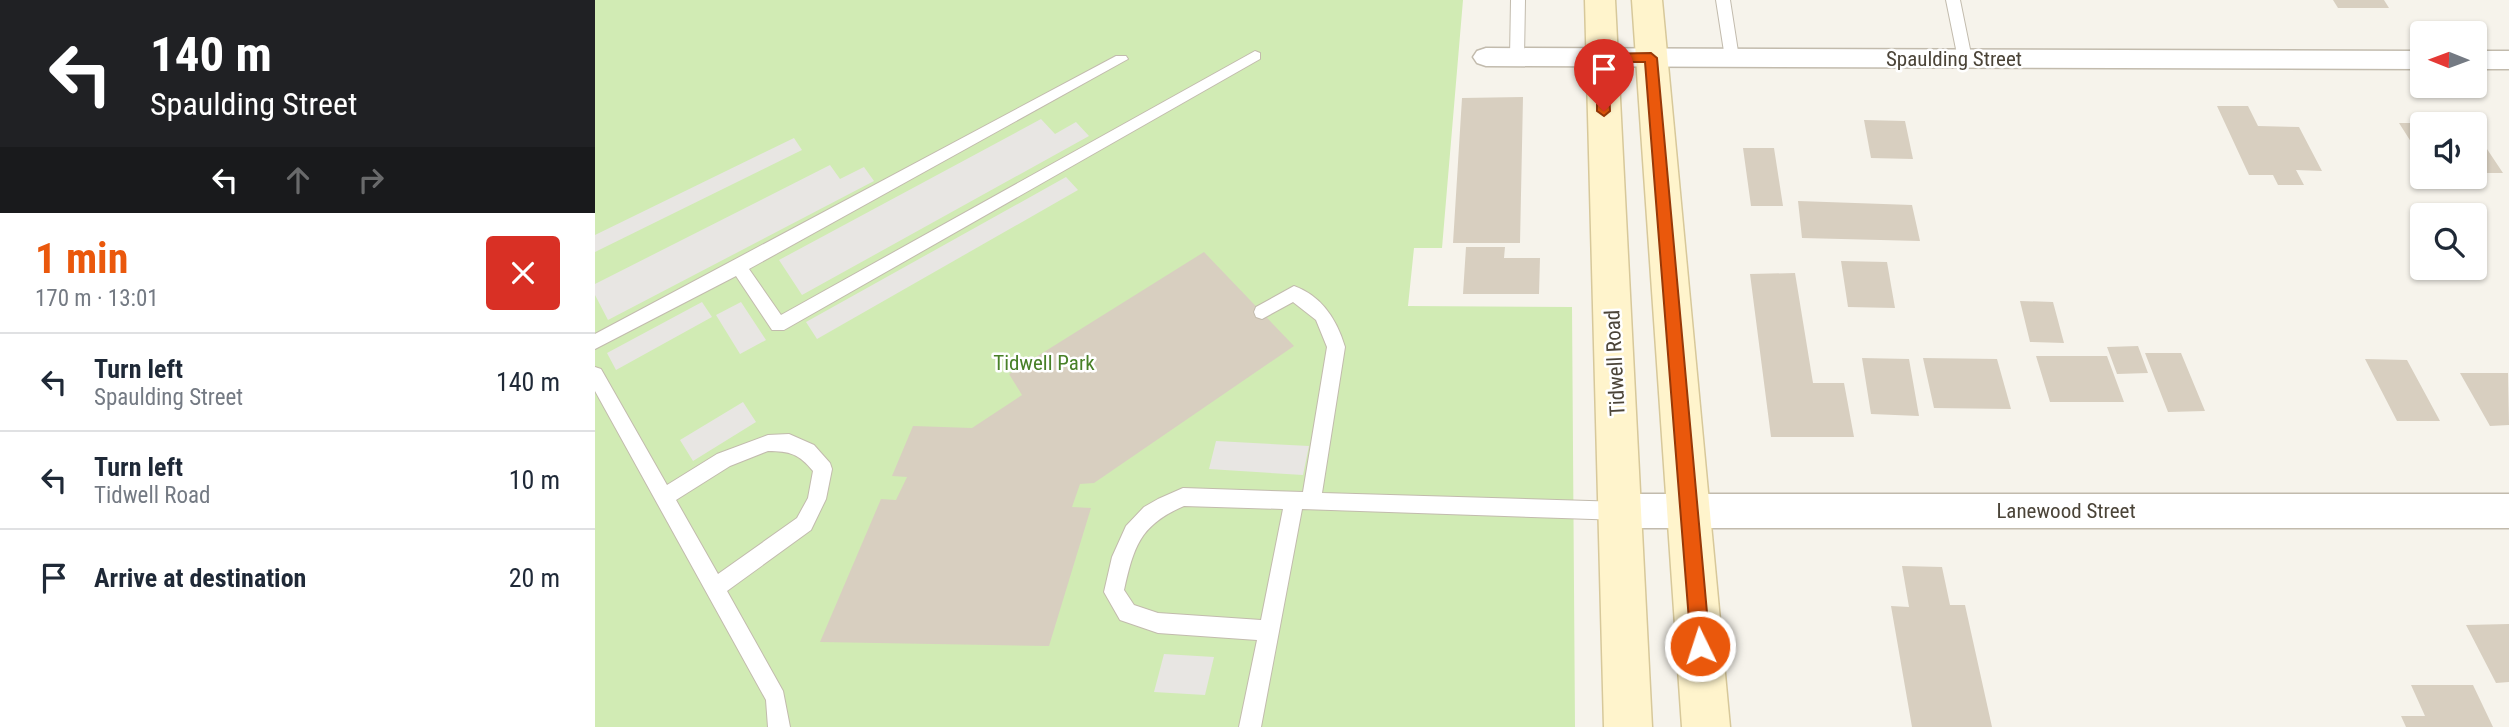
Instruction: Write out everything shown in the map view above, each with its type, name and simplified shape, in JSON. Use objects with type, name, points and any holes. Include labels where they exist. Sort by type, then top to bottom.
[{"type":"main road","name":"Tidwell Road","points":[[1600,0],[1622,511],[1628,727]]},
{"type":"main road","points":[[1647,0],[1691,512],[1706,727]]},
{"type":"street","name":"Spaulding Street","points":[[1486,57],[2410,60]]},
{"type":"street","points":[[2487,60],[2509,60]]},
{"type":"street","name":"Lanewood Street","points":[[1622,511],[2509,511]]},
{"type":"lane","points":[[1517,57],[1518,0]]},
{"type":"lane","points":[[1723,0],[1732,58]]},
{"type":"lane","points":[[1952,0],[1965,59]]},
{"type":"lane","points":[[739,267],[778,326],[1255,56]]},
{"type":"lane","points":[[595,342],[739,267],[1121,59]]},
{"type":"lane","points":[[1250,727],[1269,631],[1303,500],[1336,347],[1328,318],[1294,293],[1262,312]]},
{"type":"lane","points":[[595,374],[776,698],[779,727]]},
{"type":"lane","points":[[664,497],[748,447],[771,440],[797,443],[814,454],[819,461],[823,469],[817,499],[804,524],[716,587]]},
{"type":"lane","points":[[1269,631],[1158,623],[1127,613],[1114,592],[1129,533],[1155,508],[1183,497],[1622,511]]},
{"type":"green space","name":"Tidwell Park","points":[[595,0],[1463,0],[1442,248],[1414,248],[1408,306],[1572,307],[1575,727],[595,727]]},
{"type":"shaded area","points":[[1041,119],[1055,134],[1076,122],[1089,136],[802,295],[779,260]]},
{"type":"shaded area","points":[[794,138],[802,150],[595,252],[595,235]]},
{"type":"shaded area","points":[[830,165],[840,179],[864,167],[874,181],[608,320],[595,295],[595,284]]},
{"type":"shaded area","points":[[1066,177],[1078,190],[817,339],[806,322]]},
{"type":"shaded area","points":[[702,302],[712,317],[616,370],[607,353]]},
{"type":"shaded area","points":[[741,302],[766,340],[740,354],[716,315]]},
{"type":"shaded area","points":[[743,402],[756,422],[693,461],[680,440]]},
{"type":"shaded area","points":[[1216,441],[1309,446],[1303,475],[1209,469]]},
{"type":"shaded area","points":[[1164,654],[1214,657],[1205,695],[1154,692]]},
{"type":"building","points":[[2333,0],[2384,0],[2389,8],[2338,8]]},
{"type":"building","points":[[1523,97],[1520,243],[1453,243],[1462,98]]},
{"type":"building","points":[[2217,106],[2248,106],[2258,126],[2299,127],[2322,171],[2296,170],[2304,185],[2278,185],[2273,175],[2249,175]]},
{"type":"building","points":[[1864,120],[1905,121],[1913,159],[1871,158]]},
{"type":"building","points":[[2399,123],[2410,123],[2410,140]]},
{"type":"building","points":[[1743,148],[1774,148],[1783,206],[1751,206]]},
{"type":"building","points":[[2487,149],[2503,173],[2487,173]]},
{"type":"building","points":[[1798,201],[1912,205],[1920,241],[1802,238]]},
{"type":"building","points":[[1466,247],[1505,247],[1504,258],[1540,258],[1539,294],[1463,294]]},
{"type":"building","points":[[1204,252],[1294,346],[1094,483],[1080,484],[1072,507],[1091,508],[1049,646],[820,642],[881,499],[896,500],[907,477],[892,476],[913,426],[972,428],[1022,395],[1009,374]]},
{"type":"building","points":[[1841,261],[1887,262],[1895,308],[1848,307]]},
{"type":"building","points":[[1795,273],[1813,383],[1844,383],[1854,437],[1771,437],[1750,274]]},
{"type":"building","points":[[2020,301],[2053,302],[2064,343],[2030,342]]},
{"type":"building","points":[[2138,346],[2148,373],[2117,374],[2107,347]]},
{"type":"building","points":[[2145,353],[2181,353],[2205,411],[2168,412]]},
{"type":"building","points":[[2036,356],[2107,356],[2124,402],[2050,402]]},
{"type":"building","points":[[1862,358],[1909,359],[1919,416],[1871,414]]},
{"type":"building","points":[[1923,358],[1997,359],[2011,409],[1934,408]]},
{"type":"building","points":[[2365,359],[2407,360],[2440,421],[2397,421]]},
{"type":"building","points":[[2460,373],[2508,373],[2509,425],[2490,426]]},
{"type":"building","points":[[1902,566],[1942,567],[1950,605],[1965,605],[1992,727],[1912,727],[1891,606],[1909,607]]},
{"type":"building","points":[[2509,624],[2509,682],[2496,683],[2466,625]]},
{"type":"building","points":[[2411,685],[2473,685],[2493,727],[2406,727],[2401,716],[2425,716]]},
{"type":"route","points":[[1604,111],[1601,57],[1651,58],[1691,512],[1700,646]]}]
